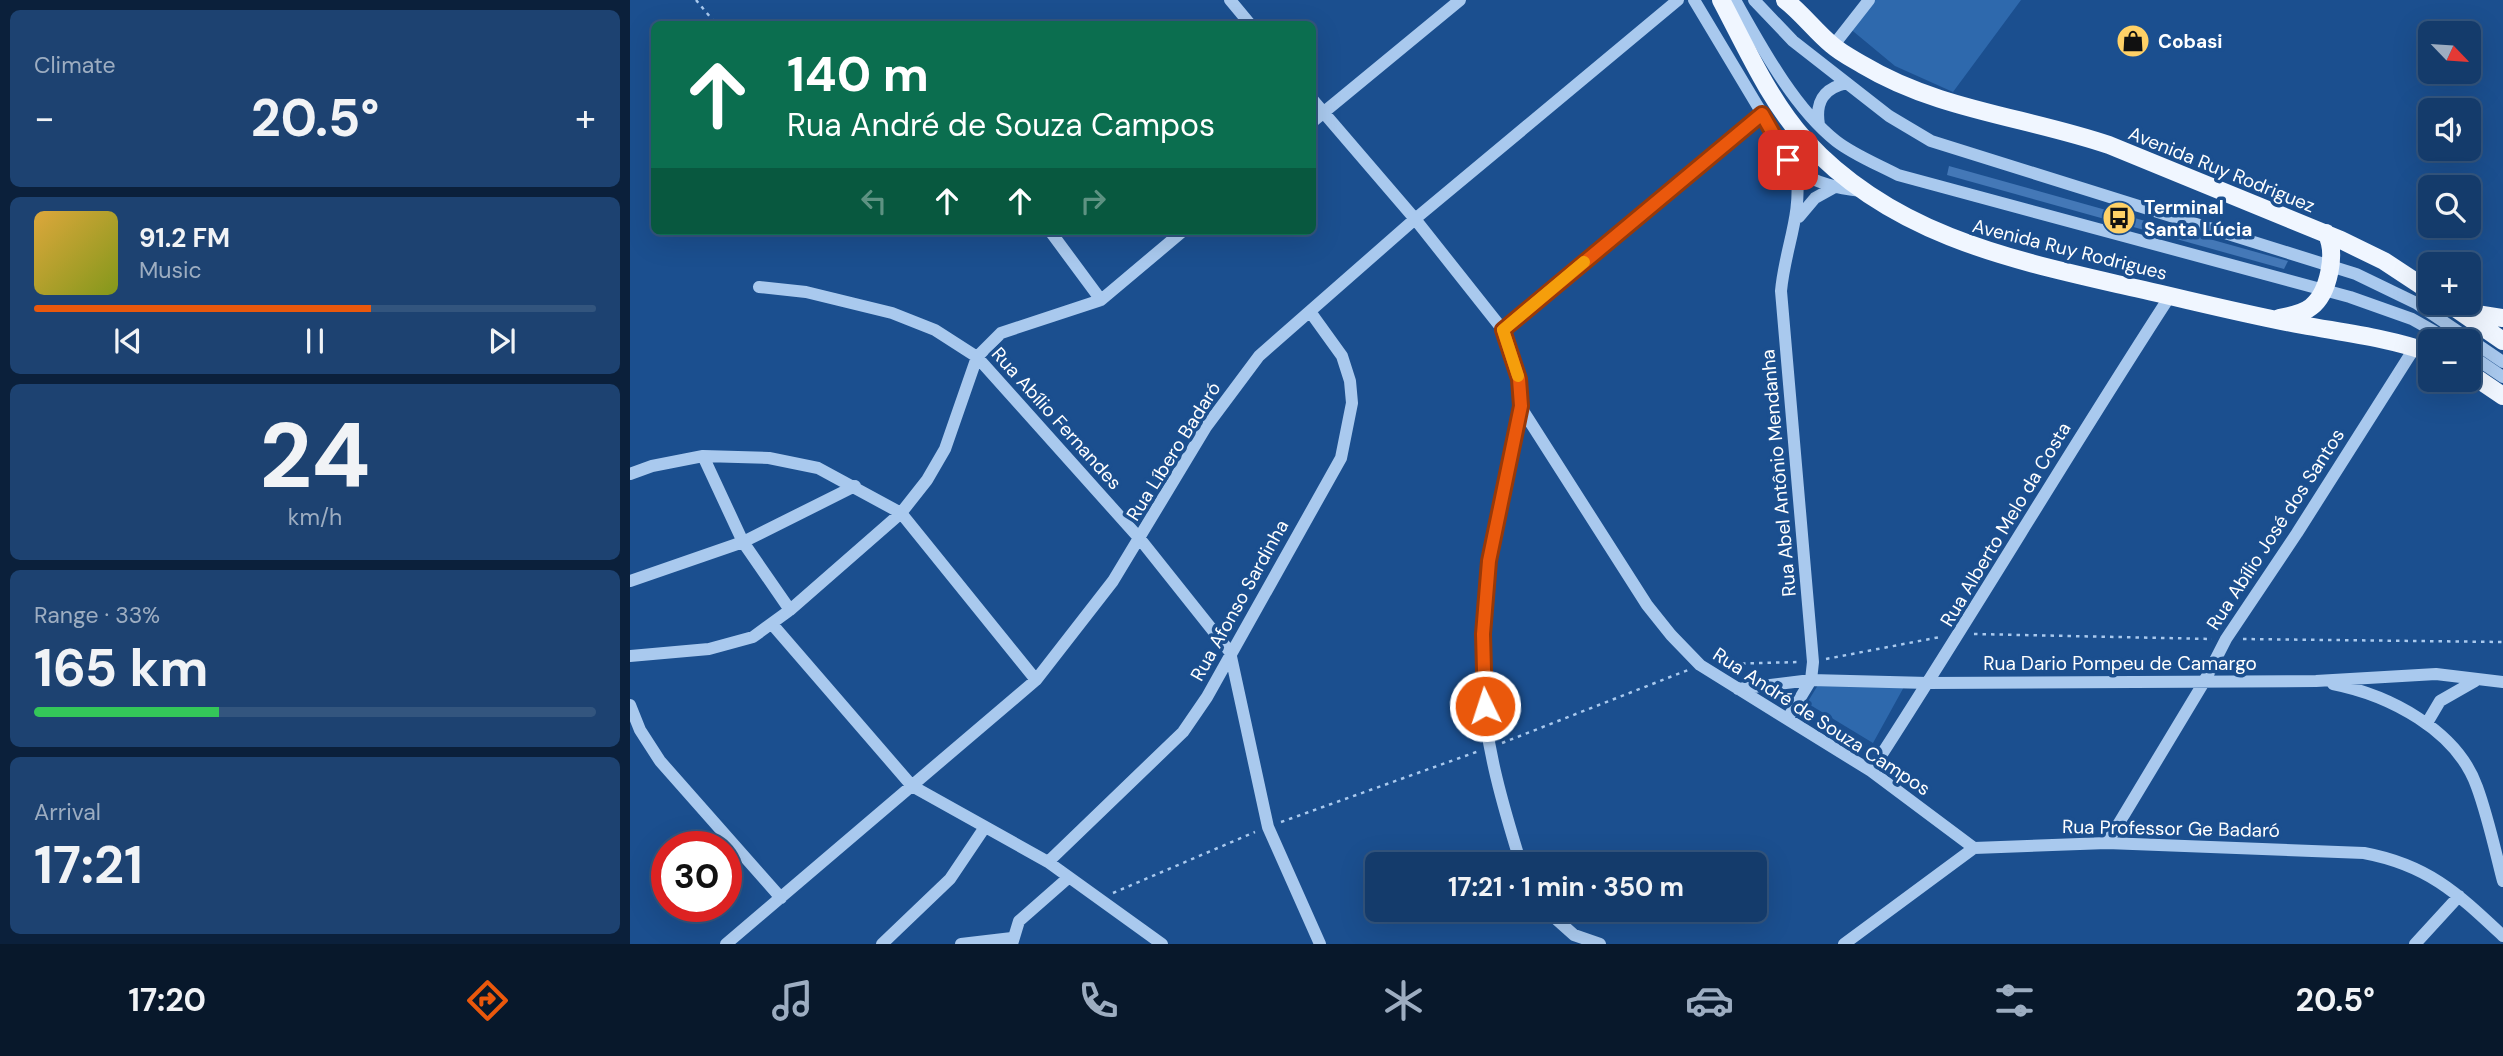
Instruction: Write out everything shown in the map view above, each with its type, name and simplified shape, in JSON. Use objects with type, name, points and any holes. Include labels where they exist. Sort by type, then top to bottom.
[{"type":"main road","name":"Avenida Ruy Rodrigues","points":[[1721,0],[1789,120],[1823,157],[1866,192],[1931,230],[1990,253],[2170,296],[2379,338],[2418,349]]},
{"type":"main road","points":[[1787,1],[1833,46]]},
{"type":"main road","name":"Avenida Ruy Rodriguez","points":[[1833,46],[1865,66],[1939,100],[2076,134],[2326,233],[2384,261],[2418,283]]},
{"type":"main road","points":[[2275,319],[2308,310],[2323,290],[2332,249],[2326,233]]},
{"type":"main road","points":[[2465,315],[2503,341]]},
{"type":"main road","points":[[2478,315],[2503,318]]},
{"type":"main road","points":[[2481,373],[2499,372]]},
{"type":"street","points":[[1230,0],[1248,21]]},
{"type":"street","points":[[1316,119],[1460,0]]},
{"type":"street","name":"Rua Líbero Badaró","points":[[726,944],[1036,680],[1087,617],[1140,539],[1206,427],[1259,356],[1415,219],[1678,0]]},
{"type":"street","points":[[1694,0],[1796,170],[1833,188],[1866,192]]},
{"type":"street","points":[[1735,0],[1791,89],[1820,126],[1836,141],[1862,157],[1898,174],[2389,310],[2427,329]]},
{"type":"street","points":[[1754,0],[1793,41],[1913,132],[1955,150],[2330,265],[2378,284],[2416,303],[2499,372]]},
{"type":"street","points":[[1833,46],[1869,0]]},
{"type":"street","points":[[1820,126],[1817,111],[1821,96],[1832,86],[1847,83]]},
{"type":"street","name":"Rua André de Souza Campos","points":[[1316,104],[1415,219],[1503,330],[1519,379],[1521,406],[1647,605],[1700,665],[1871,771],[1974,848]]},
{"type":"street","points":[[1503,330],[1762,114]]},
{"type":"street","name":"Rua Abel Antônio Mendanha","points":[[1788,718],[1811,680],[1813,662],[1781,291],[1783,267],[1797,220],[1800,191],[1796,170]]},
{"type":"street","name":"Rua Abel Antônio Mendanha","points":[[1797,220],[1815,198],[1833,188]]},
{"type":"street","points":[[1053,235],[1101,300]]},
{"type":"street","points":[[630,656],[709,649],[753,637],[772,624],[901,513],[927,480],[945,449],[977,357],[1001,333],[1101,300],[1178,235]]},
{"type":"street","name":"Rua Abílio Fernandes","points":[[759,287],[806,292],[892,313],[935,330],[977,357],[1140,539],[1230,652]]},
{"type":"street","name":"Rua Alberto Melo da Costa","points":[[1871,771],[1961,633],[2110,388],[2170,296]]},
{"type":"street","name":"Rua Afonso Sardinha","points":[[1048,862],[1183,732],[1207,697],[1341,458],[1352,403],[1350,381],[1342,356],[1311,313]]},
{"type":"street","name":"Rua Abílio José dos Santos","points":[[2107,843],[2204,682],[2225,639],[2418,357]]},
{"type":"street","points":[[2481,361],[2499,372]]},
{"type":"street","points":[[1518,852],[1490,747],[1482,686],[1489,561],[1521,406]]},
{"type":"street","points":[[703,456],[743,542],[790,610]]},
{"type":"street","points":[[630,474],[652,466],[703,456],[769,458],[818,467],[901,513],[1036,680]]},
{"type":"street","points":[[630,581],[743,542],[855,486]]},
{"type":"street","points":[[772,624],[912,786],[1048,862],[1097,900],[1162,944]]},
{"type":"street","points":[[1230,652],[1268,827],[1320,944]]},
{"type":"street","name":"Rua Dario Pompeu de Camargo","points":[[1738,689],[1811,680],[1928,683],[2316,681],[2436,674],[2503,682]]},
{"type":"street","points":[[2427,723],[2440,701],[2475,680]]},
{"type":"street","points":[[2316,681],[2362,690],[2392,702],[2427,723],[2459,756],[2477,786],[2503,881]]},
{"type":"street","points":[[630,705],[640,730],[660,761],[781,898]]},
{"type":"street","points":[[882,944],[950,879],[985,827]]},
{"type":"street","name":"Rua Professor Ge Badaró","points":[[1974,848],[2107,843],[2364,853],[2388,857],[2433,876],[2503,936]]},
{"type":"street","points":[[1844,944],[1974,848]]},
{"type":"street","points":[[961,944],[1012,941],[1019,921],[1068,878]]},
{"type":"street","points":[[2414,944],[2459,896]]},
{"type":"street","points":[[1557,922],[1573,940],[1600,944]]},
{"type":"path","points":[[696,0],[714,21]]},
{"type":"path","points":[[1097,900],[1268,827],[1490,747],[1700,665],[1813,662],[1961,633],[2503,642]]},
{"type":"shaded area","points":[[1868,0],[2021,0],[1953,92],[1895,66],[1848,27]]},
{"type":"shaded area","points":[[1818,685],[1905,685],[1873,743],[1807,703]]},
{"type":"building","name":"Terminal Santa Lúcia","points":[[1949,166],[2288,261],[2284,269],[1947,175]]},
{"type":"slow traffic","points":[[1518,376],[1513,353],[1503,330],[1584,262]]},
{"type":"place","name":"Cobasi","points":[[2133,41]]},
{"type":"place","name":"Terminal Santa Lúcia","points":[[2119,218]]},
{"type":"route","points":[[1485,706],[1482,686],[1483,634],[1489,561],[1521,406],[1513,353],[1503,330],[1762,114],[1788,160]]}]
